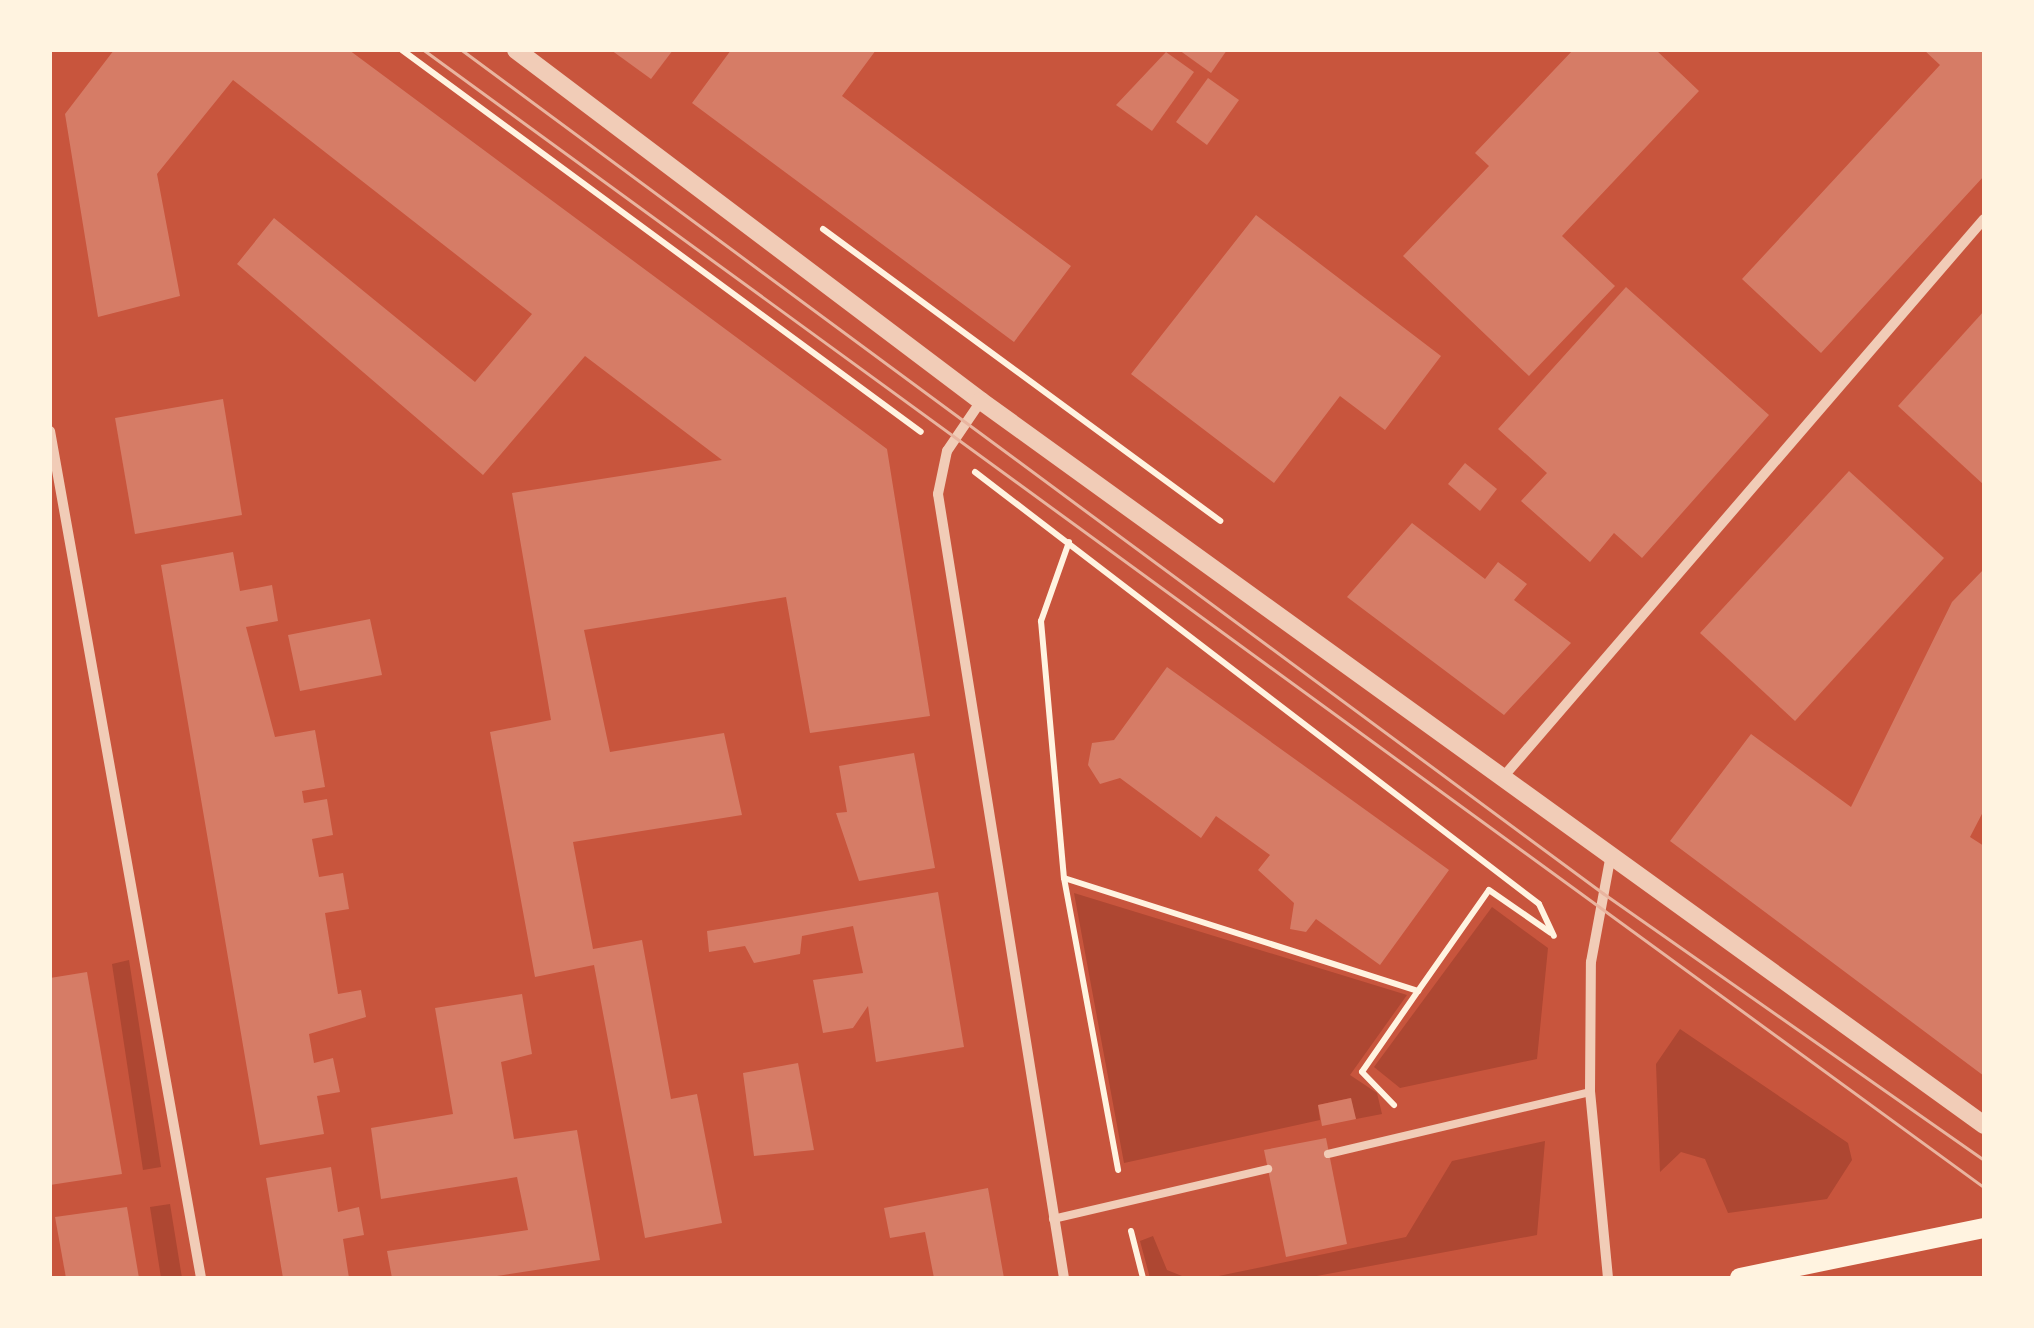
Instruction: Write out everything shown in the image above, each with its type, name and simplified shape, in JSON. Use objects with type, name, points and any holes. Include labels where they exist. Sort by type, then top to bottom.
[{"type":"main road","points":[[1740,1278],[1984,1228]]},
{"type":"street","points":[[516,50],[981,401],[1984,1125]]},
{"type":"street","points":[[1504,776],[1984,219]]},
{"type":"street","points":[[981,401],[947,452],[938,494],[1064,1278]]},
{"type":"street","points":[[50,431],[202,1278]]},
{"type":"street","points":[[1608,1278],[1590,1092],[1591,962],[1611,854]]},
{"type":"lane","points":[[1328,1154],[1590,1092]]},
{"type":"lane","points":[[1053,1220],[1268,1169]]},
{"type":"path","points":[[402,50],[1069,542],[1539,904],[1554,936]]},
{"type":"path","points":[[1069,542],[1041,621],[1064,878],[1124,1202],[1143,1278]]},
{"type":"path","points":[[1064,878],[1418,991]]},
{"type":"path","points":[[1408,1136],[1388,1092],[1362,1072],[1489,890],[1591,962]]},
{"type":"shaded area","points":[[1074,893],[1407,995],[1350,1075],[1377,1093],[1382,1114],[1356,1119],[1350,1098],[1318,1105],[1320,1120],[1124,1163]]},
{"type":"shaded area","points":[[1492,907],[1548,948],[1537,1059],[1400,1088],[1374,1067]]},
{"type":"shaded area","points":[[129,960],[161,1167],[143,1170],[112,964]]},
{"type":"shaded area","points":[[1680,1029],[1848,1143],[1852,1160],[1827,1199],[1728,1213],[1705,1159],[1681,1152],[1660,1172],[1656,1064]]},
{"type":"shaded area","points":[[1545,1141],[1537,1235],[1306,1278],[1209,1278],[1406,1237],[1452,1161]]},
{"type":"shaded area","points":[[170,1204],[182,1278],[161,1278],[150,1207]]},
{"type":"shaded area","points":[[1153,1236],[1167,1270],[1187,1278],[1150,1278],[1140,1241]]},
{"type":"building","points":[[114,50],[349,50],[887,449],[930,716],[810,733],[786,597],[584,630],[610,752],[724,733],[742,815],[573,842],[593,949],[642,940],[671,1099],[697,1094],[722,1223],[645,1238],[594,965],[535,977],[490,732],[551,720],[512,493],[722,460],[585,356],[483,475],[237,264],[274,218],[475,382],[532,314],[233,80],[157,174],[180,296],[98,317],[65,114]]},
{"type":"building","points":[[611,50],[673,50],[651,79]]},
{"type":"building","points":[[731,50],[876,50],[842,96],[1071,266],[1014,342],[692,103]]},
{"type":"building","points":[[1179,50],[1227,50],[1211,73]]},
{"type":"building","points":[[1573,50],[1656,50],[1699,91],[1562,236],[1615,286],[1529,376],[1403,256],[1489,166],[1475,153]]},
{"type":"building","points":[[1924,50],[1984,50],[1984,176],[1821,353],[1742,279],[1940,65]]},
{"type":"building","points":[[1166,52],[1194,72],[1152,131],[1116,105]]},
{"type":"building","points":[[1208,78],[1239,100],[1207,145],[1176,122]]},
{"type":"building","points":[[1256,215],[1441,356],[1385,430],[1340,396],[1274,483],[1131,374]]},
{"type":"building","points":[[1626,287],[1769,415],[1642,558],[1614,533],[1590,562],[1521,501],[1547,473],[1498,429]]},
{"type":"building","points":[[1984,311],[1984,485],[1898,406]]},
{"type":"building","points":[[223,399],[242,515],[135,534],[115,418]]},
{"type":"building","points":[[1465,463],[1497,489],[1480,511],[1448,484]]},
{"type":"building","points":[[1849,471],[1944,558],[1795,721],[1700,633]]},
{"type":"building","points":[[1412,523],[1485,579],[1498,562],[1527,584],[1514,600],[1571,643],[1504,715],[1347,597]]},
{"type":"building","points":[[233,552],[240,591],[272,585],[278,621],[246,627],[275,737],[315,730],[325,787],[302,791],[304,803],[327,799],[333,835],[312,839],[319,877],[343,873],[349,909],[325,913],[338,994],[361,990],[366,1017],[309,1034],[314,1063],[333,1058],[340,1092],[317,1096],[324,1134],[260,1145],[161,565]]},
{"type":"building","points":[[1984,569],[1984,810],[1970,837],[1984,846],[1984,1076],[1670,841],[1751,734],[1851,807],[1952,602]]},
{"type":"building","points":[[370,619],[382,675],[300,691],[288,635]]},
{"type":"building","points":[[1167,667],[1449,870],[1380,965],[1316,919],[1306,932],[1290,929],[1294,903],[1258,870],[1270,855],[1216,816],[1201,838],[1120,778],[1100,784],[1088,765],[1092,743],[1114,740]]},
{"type":"building","points":[[914,753],[935,868],[859,881],[836,813],[847,812],[839,766]]},
{"type":"building","points":[[938,892],[964,1047],[876,1062],[868,1006],[853,1028],[823,1033],[813,980],[863,973],[853,926],[802,936],[800,954],[754,963],[745,946],[709,952],[707,931]]},
{"type":"building","points":[[87,972],[122,1174],[50,1185],[50,978]]},
{"type":"building","points":[[522,994],[532,1054],[501,1062],[514,1139],[577,1130],[600,1260],[484,1278],[392,1278],[387,1251],[528,1230],[517,1177],[381,1199],[371,1128],[453,1114],[435,1008]]},
{"type":"building","points":[[798,1063],[814,1150],[754,1156],[743,1073]]},
{"type":"building","points":[[1351,1098],[1356,1119],[1322,1126],[1318,1105]]},
{"type":"building","points":[[1326,1138],[1347,1244],[1286,1257],[1264,1150]]},
{"type":"building","points":[[331,1167],[338,1212],[359,1207],[364,1235],[343,1239],[349,1278],[283,1278],[266,1178]]},
{"type":"building","points":[[988,1188],[1004,1278],[934,1278],[925,1232],[890,1238],[884,1208]]},
{"type":"building","points":[[127,1207],[139,1278],[66,1278],[55,1217]]},
{"type":"tram line","points":[[424,50],[1984,1187]]},
{"type":"tram line","points":[[462,50],[1603,893],[1984,1160]]}]
